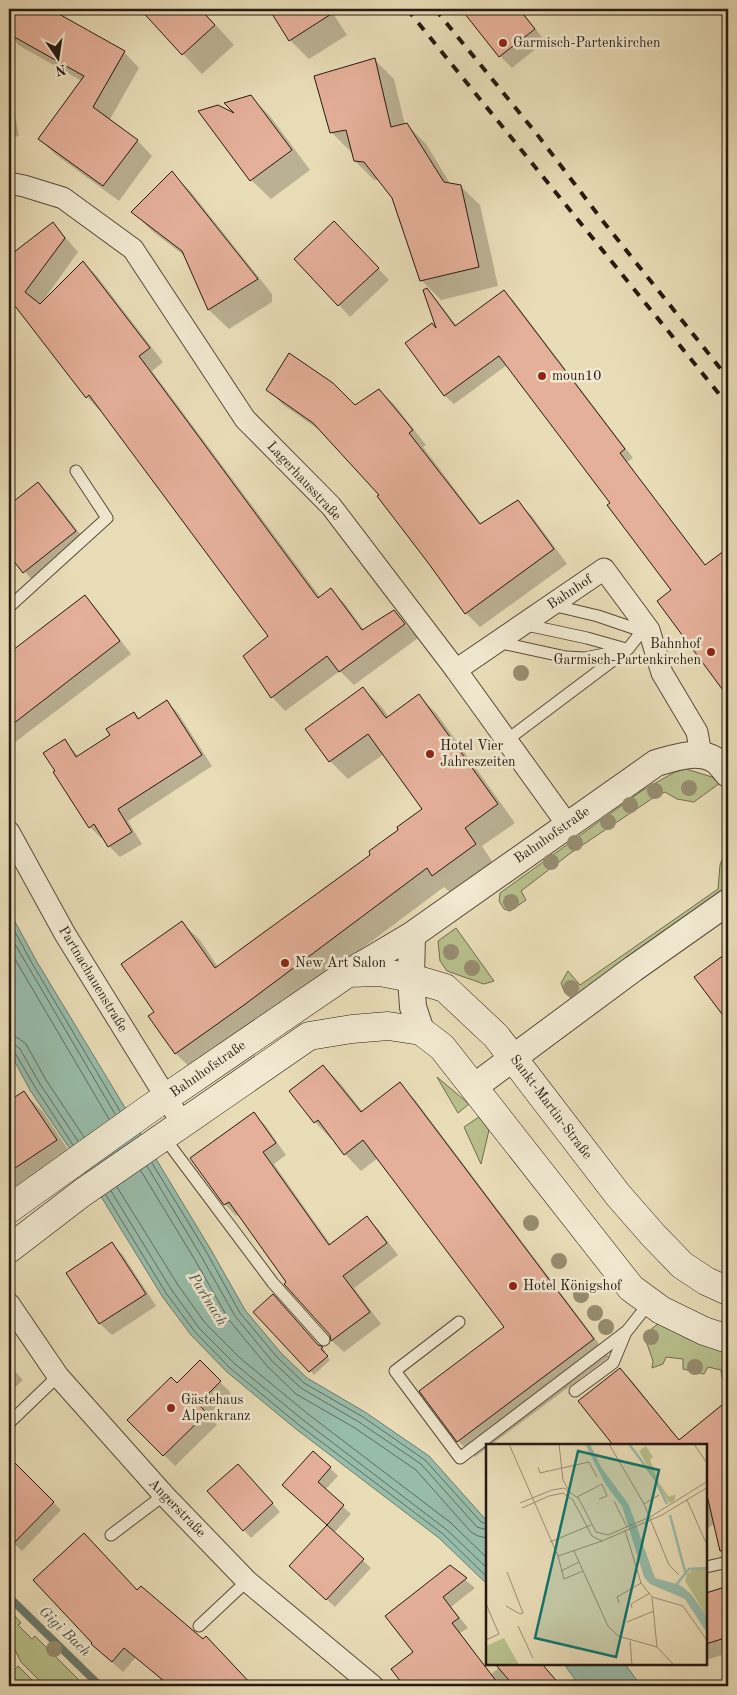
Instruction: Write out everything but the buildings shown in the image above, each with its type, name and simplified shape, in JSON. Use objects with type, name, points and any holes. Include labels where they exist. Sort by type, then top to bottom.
[{"type":"main road","name":"Sankt-Martin-Straße","points":[[348,973],[380,972],[411,978],[445,988],[496,1036],[514,1057],[618,1195],[652,1235],[682,1265],[706,1281],[728,1292]]},
{"type":"main road","name":"Bahnhofstraße","points":[[9,1209],[68,1165],[348,973]]},
{"type":"main road","points":[[9,1249],[82,1193],[309,1036],[352,1029],[388,1026],[421,1031],[442,1047],[631,1288],[661,1310],[704,1331],[728,1339]]},
{"type":"street","name":"Lagerhausstraße","points":[[9,183],[63,198],[133,249],[244,419],[331,506],[456,670],[567,824]]},
{"type":"street","name":"Bahnhof","points":[[456,670],[494,642],[604,569],[645,630],[656,650],[662,673],[697,732],[701,755]]},
{"type":"street","points":[[701,755],[715,760],[728,774]]},
{"type":"street","name":"Bahnhofstraße","points":[[348,973],[412,935],[656,763],[681,756],[701,755]]},
{"type":"street","name":"Partnachauenstraße","points":[[9,832],[65,934],[166,1098],[167,1134]]},
{"type":"street","points":[[474,1087],[633,969],[728,902]]},
{"type":"street","points":[[412,935],[411,978],[413,1007],[421,1031]]},
{"type":"street","name":"Angerstraße","points":[[9,1304],[58,1376],[164,1494],[247,1581],[373,1686]]},
{"type":"lane","points":[[9,607],[107,518],[76,472]]},
{"type":"lane","points":[[507,740],[628,649],[645,630],[551,605]]},
{"type":"lane","points":[[521,624],[588,638],[628,649]]},
{"type":"lane","points":[[494,642],[566,657],[585,658],[628,649]]},
{"type":"lane","points":[[167,1134],[272,1283],[324,1340]]},
{"type":"lane","points":[[459,1322],[395,1371],[460,1458],[626,1330],[650,1302]]},
{"type":"lane","points":[[576,1392],[613,1363],[626,1330]]},
{"type":"lane","points":[[9,1423],[58,1376]]},
{"type":"lane","points":[[111,1536],[164,1494]]},
{"type":"lane","points":[[707,1567],[728,1562]]},
{"type":"lane","points":[[200,1626],[247,1581]]},
{"type":"shaded area","points":[[686,769],[712,777],[720,783],[694,802],[677,799],[665,792],[656,796],[572,852],[521,891],[526,900],[510,911],[504,909],[499,901],[500,893],[643,790],[675,772]]},
{"type":"shaded area","points":[[728,844],[728,897],[574,1000],[565,993],[561,983],[568,971],[580,985],[718,889],[720,865]]},
{"type":"shaded area","points":[[456,928],[494,981],[484,984],[447,971],[440,961],[438,941]]},
{"type":"shaded area","points":[[437,1077],[469,1104],[458,1113]]},
{"type":"shaded area","points":[[479,1117],[489,1130],[481,1164],[464,1127]]},
{"type":"shaded area","points":[[659,1323],[688,1339],[728,1353],[728,1378],[722,1378],[721,1370],[708,1367],[704,1374],[683,1369],[683,1359],[666,1357],[663,1364],[652,1368],[653,1361],[644,1335]]},
{"type":"shaded area","points":[[9,1609],[21,1623],[18,1625],[32,1639],[35,1636],[85,1686],[45,1686],[21,1662],[9,1638]]},
{"type":"shaded area","points":[[18,1666],[38,1686],[17,1686],[9,1678],[9,1675]]},
{"type":"water","name":"Partnach","points":[[9,911],[37,962],[211,1250],[245,1310],[281,1353],[307,1378],[365,1412],[429,1456],[486,1520],[486,1583],[439,1538],[296,1429],[227,1372],[191,1335],[162,1296],[89,1177],[30,1090],[9,1051]]},
{"type":"water","points":[[565,1665],[626,1665],[641,1686],[580,1686]]},
{"type":"waterway","name":"Gigi Bach","points":[[9,1597],[100,1686]]},
{"type":"railway","points":[[407,9],[728,405]]},
{"type":"railway","points":[[435,9],[536,133],[602,220],[728,378]]},
{"type":"place","name":"Garmisch-Partenkirchen","points":[[503,43]]},
{"type":"place","name":"moun10","points":[[542,376]]},
{"type":"place","name":"Bahnhof Garmisch-Partenkirchen","points":[[711,652]]},
{"type":"place","name":"Hotel Vier Jahreszeiten","points":[[430,754]]},
{"type":"place","name":"New Art Salon","points":[[285,963]]},
{"type":"place","name":"Hotel Königshof","points":[[513,1286]]},
{"type":"place","name":"Gästehaus Alpenkranz","points":[[171,1408]]}]
